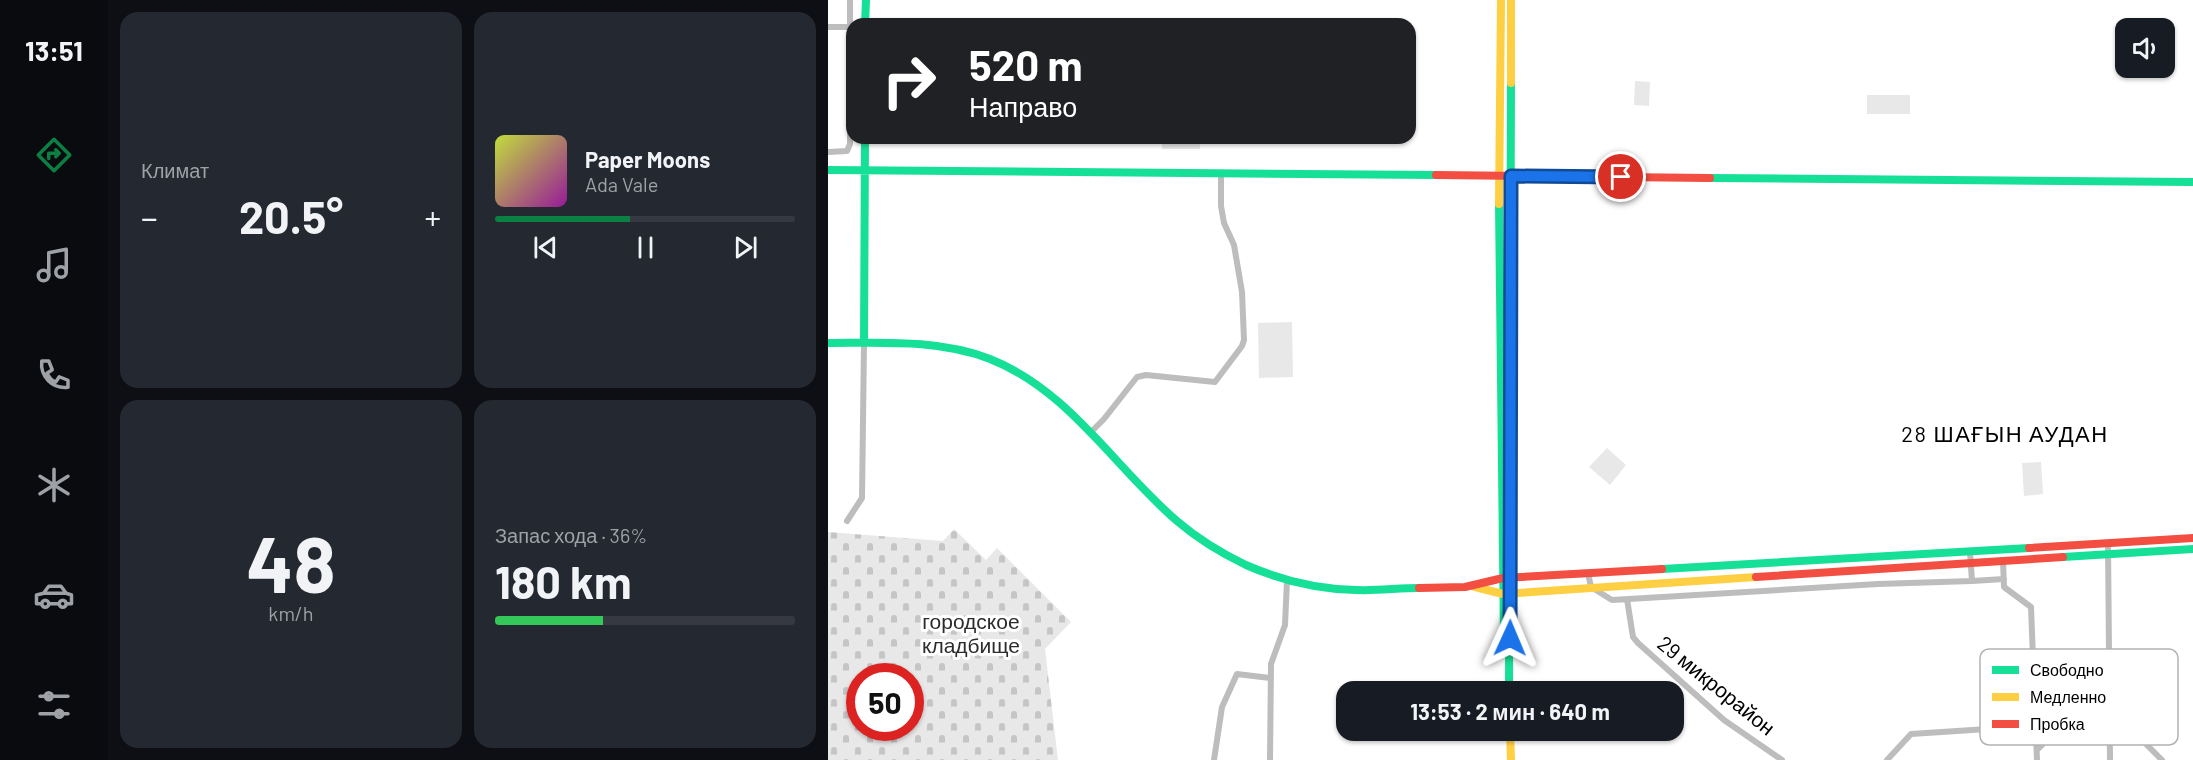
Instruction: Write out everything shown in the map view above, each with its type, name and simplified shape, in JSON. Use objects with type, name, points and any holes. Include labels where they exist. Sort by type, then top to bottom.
[{"type":"main road","points":[[865,18],[866,0]]},
{"type":"main road","points":[[1501,0],[1499,176],[1501,532],[1507,578]]},
{"type":"main road","points":[[1507,681],[1511,0]]},
{"type":"main road","points":[[864,343],[865,144]]},
{"type":"main road","points":[[828,170],[2193,182]]},
{"type":"main road","points":[[828,343],[911,345],[962,350],[990,359],[1014,371],[1052,398],[1091,432],[1180,525],[1206,543],[1240,563],[1287,580],[1354,590],[1471,586],[1507,578],[2193,538]]},
{"type":"main road","points":[[1471,586],[1507,593],[2193,549]]},
{"type":"main road","points":[[1505,741],[1505,760]]},
{"type":"main road","points":[[1510,741],[1511,760]]},
{"type":"street","points":[[850,0],[851,18]]},
{"type":"street","points":[[828,27],[846,27]]},
{"type":"street","points":[[828,152],[846,151],[850,144]]},
{"type":"street","points":[[1091,432],[1137,377],[1146,375],[1215,382],[1242,346],[1244,340],[1242,292],[1234,245],[1224,223],[1221,206],[1221,174]]},
{"type":"street","points":[[846,521],[862,498],[864,343]]},
{"type":"street","points":[[2108,544],[2109,649]]},
{"type":"street","points":[[1970,552],[1972,581]]},
{"type":"street","points":[[2003,560],[2004,587],[2031,607],[2033,649]]},
{"type":"street","points":[[1588,573],[1591,587],[1612,600],[2004,579]]},
{"type":"street","points":[[1270,760],[1271,664],[1285,625],[1287,580]]},
{"type":"street","name":"29 микрорайон","points":[[1627,599],[1633,637],[1638,643],[1725,720],[1782,760]]},
{"type":"street","points":[[1214,760],[1222,707],[1237,674],[1270,678]]},
{"type":"street","points":[[1887,760],[1911,734],[1980,730]]},
{"type":"street","points":[[2037,745],[2037,760]]},
{"type":"street","points":[[2037,750],[2042,745]]},
{"type":"street","points":[[2147,745],[2162,760]]},
{"type":"green space","points":[[1635,81],[1650,82],[1649,106],[1634,105]]},
{"type":"green space","points":[[1867,95],[1910,95],[1910,114],[1867,114]]},
{"type":"green space","points":[[1162,144],[1200,144],[1200,149],[1162,149]]},
{"type":"green space","points":[[1292,322],[1293,377],[1259,378],[1258,323]]},
{"type":"green space","points":[[1607,448],[1626,465],[1610,485],[1589,467]]},
{"type":"green space","points":[[2041,462],[2043,494],[2024,496],[2022,463]]},
{"type":"green space","name":"городское кладбище","points":[[954,529],[986,560],[997,548],[1071,622],[1045,649],[1058,760],[828,760],[828,532],[943,541]]},
{"type":"traffic: fast","points":[[865,18],[866,0]]},
{"type":"traffic: fast","points":[[1509,681],[1511,83]]},
{"type":"traffic: fast","points":[[864,343],[865,144]]},
{"type":"traffic: fast","points":[[828,170],[1436,175]]},
{"type":"traffic: fast","points":[[1710,178],[2193,182]]},
{"type":"traffic: fast","points":[[1499,204],[1504,641]]},
{"type":"traffic: fast","points":[[828,343],[910,343],[951,348],[990,359],[1044,390],[1068,410],[1177,521],[1201,540],[1228,556],[1272,575],[1313,586],[1364,590],[1419,588]]},
{"type":"traffic: fast","points":[[1662,569],[2029,548]]},
{"type":"traffic: fast","points":[[2063,557],[2193,549]]},
{"type":"traffic: slow","points":[[1499,204],[1501,0]]},
{"type":"traffic: slow","points":[[1511,0],[1511,83]]},
{"type":"traffic: slow","points":[[1475,587],[1503,594],[1756,577]]},
{"type":"traffic: slow","points":[[1510,741],[1511,760]]},
{"type":"traffic: jam","points":[[1436,175],[1710,178]]},
{"type":"traffic: jam","points":[[2029,548],[2193,538]]},
{"type":"traffic: jam","points":[[1756,577],[2063,557]]},
{"type":"traffic: jam","points":[[1419,588],[1465,587],[1503,578],[1662,569]]},
{"type":"district","name":"28 ШАҒЫН АУДАН","points":[[2005,434]]},
{"type":"route","points":[[1510,638],[1511,176],[1621,177]]}]
